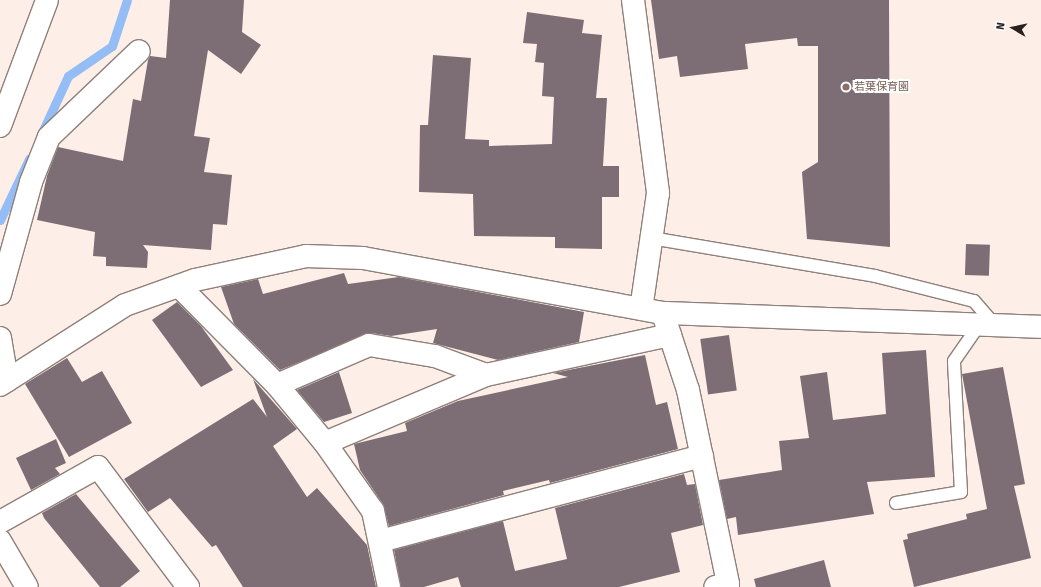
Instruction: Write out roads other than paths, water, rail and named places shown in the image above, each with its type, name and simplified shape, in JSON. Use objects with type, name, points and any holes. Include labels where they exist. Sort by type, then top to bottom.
[{"type":"street","points":[[0,126],[47,0]]},
{"type":"street","points":[[633,0],[658,192],[641,309]]},
{"type":"street","points":[[0,294],[31,182],[50,138],[138,51]]},
{"type":"street","points":[[0,338],[3,383],[125,305],[179,286],[306,256],[363,258],[663,313],[1041,327]]},
{"type":"street","points":[[179,286],[277,385],[325,443],[373,511],[389,587]]},
{"type":"street","points":[[663,313],[702,456],[724,586]]},
{"type":"street","points":[[325,443],[486,375],[670,335]]},
{"type":"street","points":[[277,385],[369,345],[435,356],[486,375]]},
{"type":"street","points":[[380,541],[702,456]]},
{"type":"street","points":[[0,522],[98,467],[188,587]]},
{"type":"street","points":[[0,542],[27,587]]},
{"type":"lane","points":[[651,238],[868,275],[974,301],[987,326],[954,361],[961,492],[896,503]]},
{"type":"waterway","points":[[40,137],[68,76],[112,46],[127,0]]},
{"type":"waterway","points":[[0,220],[29,159]]},
{"type":"place","name":"若葉保育園","points":[[846,87]]}]
